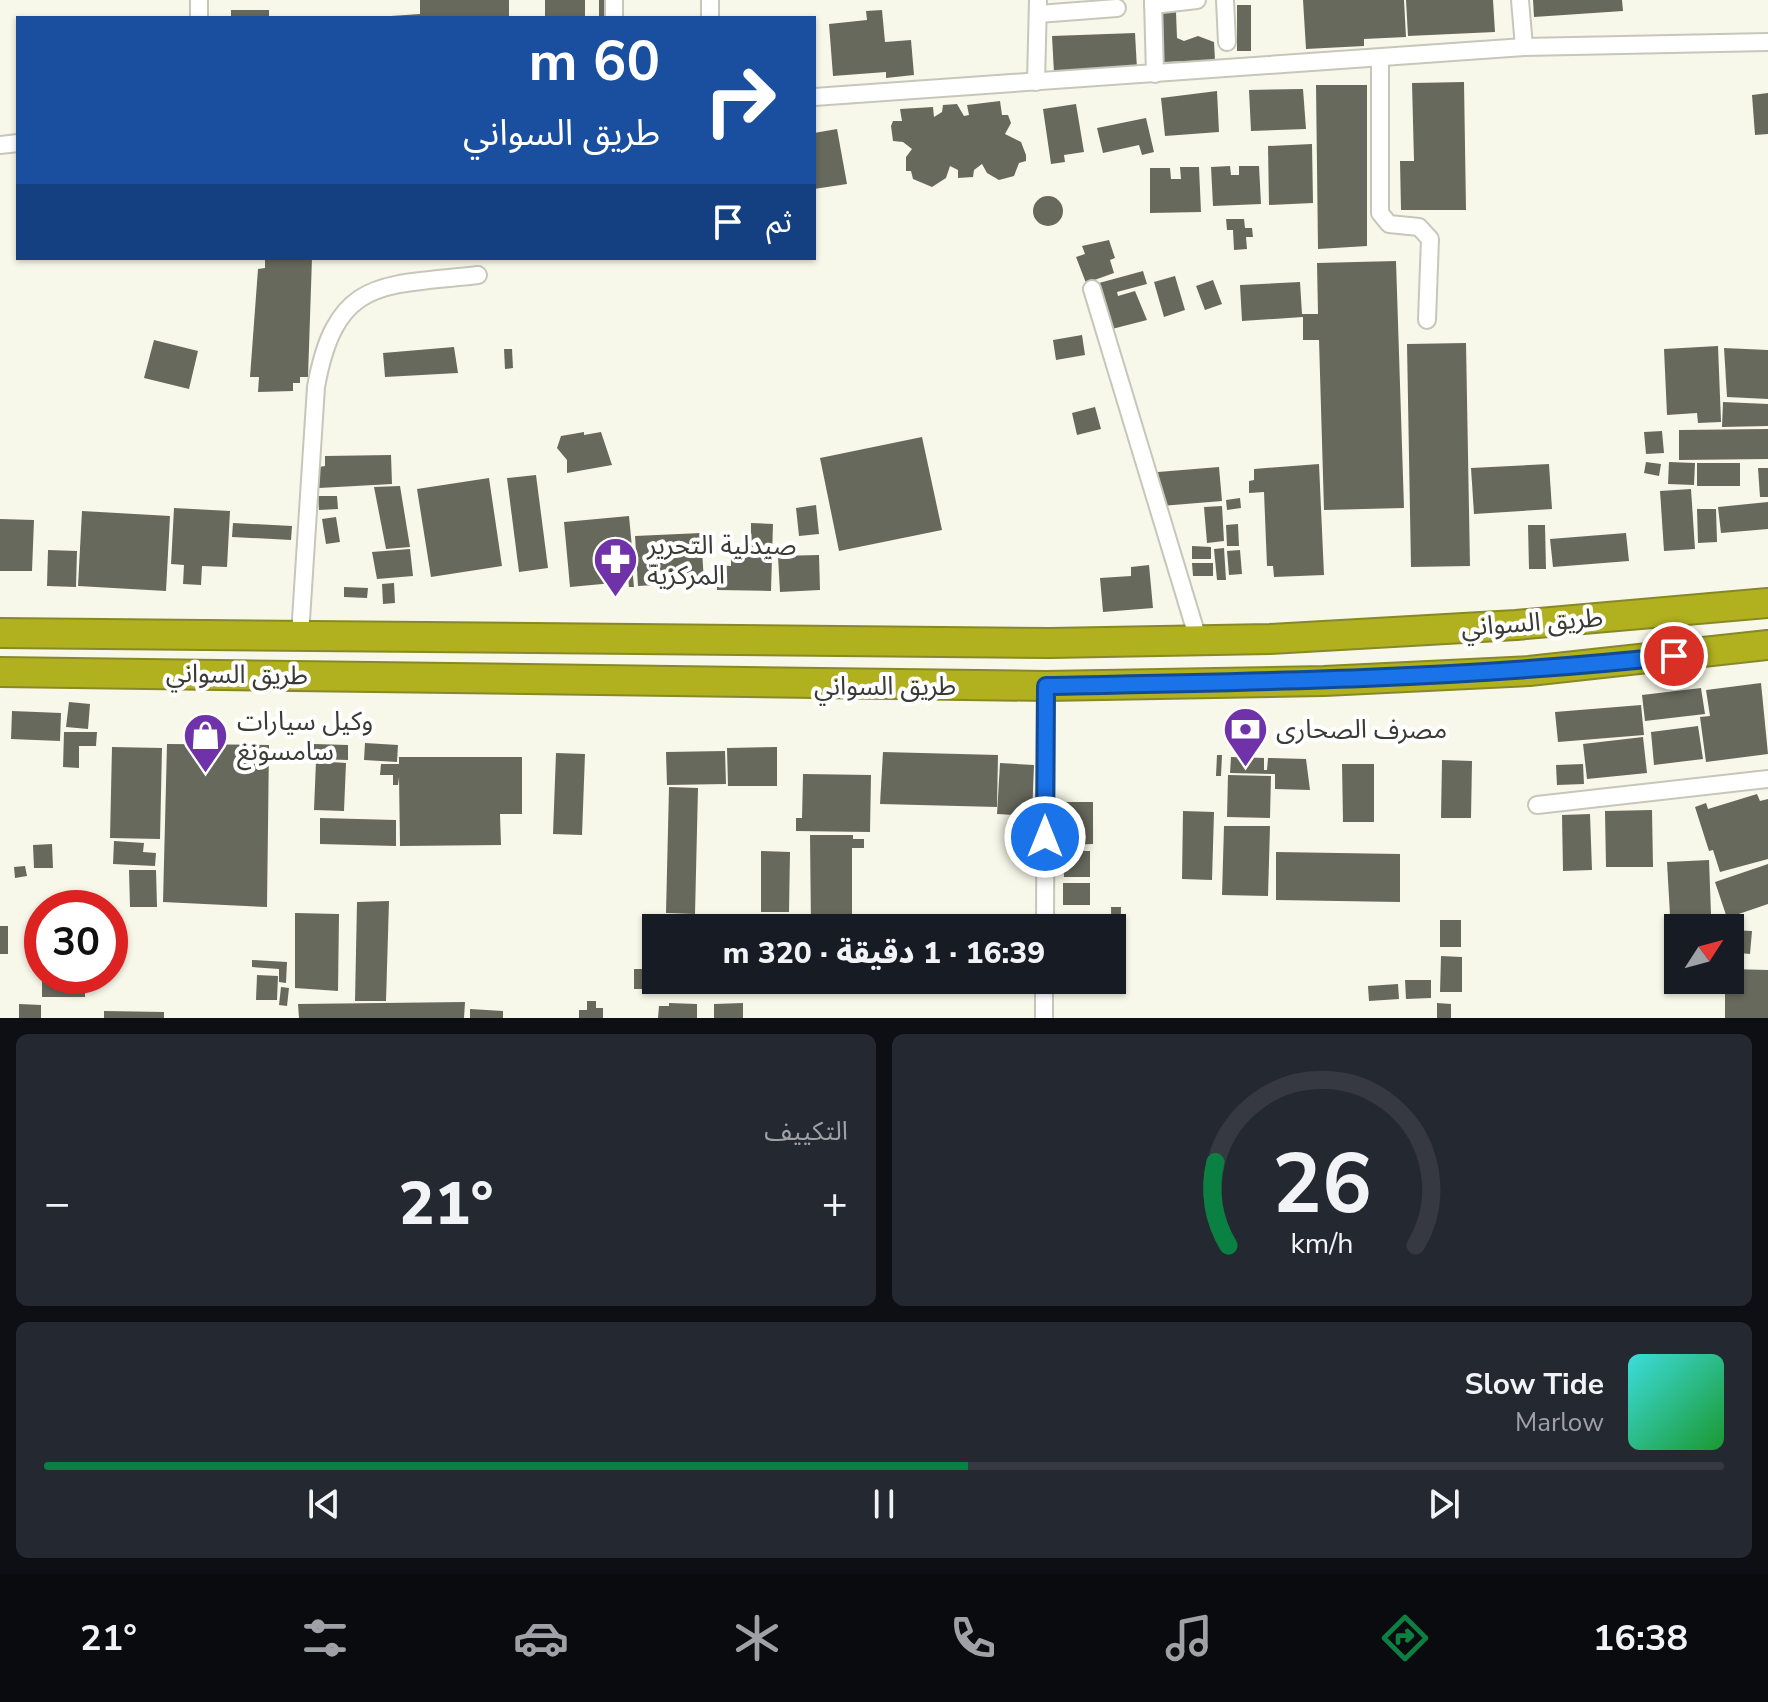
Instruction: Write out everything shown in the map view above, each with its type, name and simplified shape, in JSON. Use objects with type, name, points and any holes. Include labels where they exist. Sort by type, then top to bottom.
[{"type":"highway","name":"طريق السواني","points":[[0,633],[1050,643],[1270,639],[1516,625],[1768,603]]},
{"type":"highway","points":[[1579,619],[1568,633],[1567,643],[1573,660],[1580,666]]},
{"type":"highway","points":[[1516,625],[1530,645],[1529,671]]},
{"type":"highway","name":"طريق السواني","points":[[0,672],[1046,686],[1324,681],[1529,671],[1768,645]]},
{"type":"street","points":[[1155,74],[1153,3],[1197,0]]},
{"type":"street","points":[[1225,0],[1227,42]]},
{"type":"street","points":[[1520,0],[1524,47]]},
{"type":"street","points":[[1036,82],[1038,7],[1117,8]]},
{"type":"street","points":[[816,97],[1524,47],[1768,42]]},
{"type":"street","points":[[1380,58],[1380,213],[1389,224],[1419,227],[1430,239],[1427,320]]},
{"type":"street","points":[[300,635],[316,387],[328,342],[348,307],[379,287],[476,276],[472,260]]},
{"type":"street","points":[[1092,289],[1198,639]]},
{"type":"street","points":[[1045,914],[1046,686]]},
{"type":"street","points":[[1537,805],[1768,779]]},
{"type":"street","points":[[1044,994],[1044,1018]]},
{"type":"building","points":[[420,0],[509,0],[509,16],[391,16],[420,14]]},
{"type":"building","points":[[545,0],[585,0],[585,16],[545,16]]},
{"type":"building","points":[[599,0],[608,0],[608,16],[599,16]]},
{"type":"building","points":[[1303,0],[1404,0],[1406,37],[1364,39],[1364,46],[1306,49]]},
{"type":"building","points":[[1406,0],[1493,0],[1495,32],[1408,36]]},
{"type":"building","points":[[1533,0],[1622,0],[1623,11],[1534,17]]},
{"type":"building","points":[[1237,5],[1251,5],[1251,51],[1237,51]]},
{"type":"building","points":[[231,10],[269,10],[269,16],[231,16]]},
{"type":"building","points":[[882,10],[885,42],[911,40],[914,75],[886,78],[886,72],[833,76],[829,24],[867,20],[866,11]]},
{"type":"building","points":[[1176,12],[1177,38],[1184,41],[1198,36],[1214,42],[1215,60],[1163,62],[1161,13]]},
{"type":"building","points":[[1135,33],[1137,69],[1054,73],[1052,36]]},
{"type":"building","points":[[1464,82],[1466,210],[1401,210],[1400,161],[1414,161],[1412,83]]},
{"type":"building","points":[[1316,85],[1367,85],[1367,246],[1318,249]]},
{"type":"building","points":[[1303,89],[1306,129],[1251,131],[1249,90]]},
{"type":"building","points":[[1217,91],[1219,132],[1165,136],[1161,98]]},
{"type":"building","points":[[1768,93],[1768,134],[1755,135],[1752,95]]},
{"type":"building","points":[[1000,101],[1002,115],[1008,115],[1011,123],[1005,134],[1021,142],[1026,155],[1026,161],[1019,163],[1014,176],[999,180],[987,173],[982,164],[974,170],[973,177],[958,178],[958,170],[950,166],[946,178],[932,187],[913,179],[911,171],[906,171],[906,157],[912,149],[903,142],[893,141],[891,126],[893,121],[902,121],[900,109],[933,107],[934,117],[942,112],[943,105],[957,104],[964,116],[969,115],[967,105]]},
{"type":"building","points":[[1076,104],[1084,152],[1064,155],[1065,162],[1051,164],[1043,109]]},
{"type":"building","points":[[1146,118],[1154,152],[1142,155],[1139,145],[1103,153],[1097,128]]},
{"type":"building","points":[[837,129],[847,184],[816,189],[816,133]]},
{"type":"building","points":[[1312,144],[1313,203],[1269,205],[1268,146]]},
{"type":"building","points":[[1230,166],[1231,175],[1239,175],[1239,166],[1259,166],[1261,204],[1213,206],[1211,167]]},
{"type":"building","points":[[1180,167],[1199,167],[1201,212],[1150,213],[1150,168],[1170,168],[1171,179],[1181,179]]},
{"type":"building","points":[[1048,196],[1054,197],[1062,205],[1062,217],[1054,225],[1048,226],[1042,225],[1034,217],[1033,211],[1034,205],[1042,197]]},
{"type":"building","points":[[1226,219],[1244,219],[1245,228],[1252,228],[1253,237],[1246,237],[1247,249],[1234,250],[1233,230],[1227,230]]},
{"type":"building","points":[[1109,240],[1115,258],[1110,260],[1114,273],[1086,283],[1076,257],[1085,254],[1082,246]]},
{"type":"building","points":[[265,260],[312,260],[308,377],[300,377],[300,383],[293,383],[293,391],[258,392],[259,377],[250,377],[258,269],[265,268]]},
{"type":"building","points":[[1396,261],[1404,508],[1324,510],[1319,340],[1303,340],[1303,317],[1242,321],[1240,285],[1300,282],[1302,314],[1318,314],[1317,263]]},
{"type":"building","points":[[1143,271],[1147,284],[1117,292],[1118,296],[1135,291],[1147,320],[1112,329],[1099,283]]},
{"type":"building","points":[[1175,276],[1185,310],[1164,317],[1154,282]]},
{"type":"building","points":[[1213,280],[1222,304],[1205,310],[1196,286]]},
{"type":"building","points":[[1082,335],[1085,355],[1056,360],[1053,340]]},
{"type":"building","points":[[154,340],[198,351],[189,389],[144,378]]},
{"type":"building","points":[[1466,343],[1470,566],[1411,567],[1407,344]]},
{"type":"building","points":[[1718,346],[1721,422],[1698,423],[1697,413],[1667,415],[1664,349]]},
{"type":"building","points":[[454,347],[458,373],[385,377],[383,353]]},
{"type":"building","points":[[1724,348],[1768,350],[1768,399],[1727,397]]},
{"type":"building","points":[[504,349],[512,349],[513,368],[505,369]]},
{"type":"building","points":[[1723,402],[1768,404],[1768,426],[1722,427]]},
{"type":"building","points":[[1095,407],[1101,429],[1077,435],[1072,413]]},
{"type":"building","points":[[1768,429],[1768,459],[1679,460],[1679,430]]},
{"type":"building","points":[[1662,431],[1664,453],[1646,454],[1644,432]]},
{"type":"building","points":[[584,432],[584,435],[601,432],[612,465],[567,473],[567,460],[557,448],[561,436]]},
{"type":"building","points":[[922,437],[942,530],[839,551],[820,458]]},
{"type":"building","points":[[391,455],[392,484],[319,488],[319,467],[325,466],[325,456]]},
{"type":"building","points":[[1646,462],[1661,464],[1659,476],[1644,473]]},
{"type":"building","points":[[1669,462],[1695,463],[1694,485],[1668,484]]},
{"type":"building","points":[[1697,463],[1740,463],[1740,486],[1697,486]]},
{"type":"building","points":[[1319,464],[1324,575],[1274,577],[1273,566],[1267,566],[1264,492],[1249,493],[1249,481],[1254,480],[1254,469]]},
{"type":"building","points":[[1549,464],[1552,509],[1474,514],[1471,468]]},
{"type":"building","points":[[1219,467],[1222,501],[1161,506],[1158,472]]},
{"type":"building","points":[[1758,468],[1768,468],[1768,497],[1760,497]]},
{"type":"building","points":[[536,475],[548,568],[519,572],[507,478]]},
{"type":"building","points":[[489,478],[502,566],[431,577],[417,489]]},
{"type":"building","points":[[400,486],[410,547],[386,549],[374,487]]},
{"type":"building","points":[[1691,489],[1695,549],[1664,551],[1660,491]]},
{"type":"building","points":[[318,496],[337,496],[338,509],[319,510]]},
{"type":"building","points":[[1240,498],[1241,508],[1227,510],[1226,500]]},
{"type":"building","points":[[1768,502],[1768,529],[1721,533],[1718,507]]},
{"type":"building","points":[[816,505],[819,534],[799,536],[796,508]]},
{"type":"building","points":[[1222,506],[1224,541],[1207,543],[1204,507]]},
{"type":"building","points":[[174,508],[230,511],[227,567],[202,566],[201,585],[183,584],[184,565],[171,564]]},
{"type":"building","points":[[1697,509],[1716,509],[1717,542],[1698,543]]},
{"type":"building","points":[[82,511],[170,516],[166,591],[78,586]]},
{"type":"building","points":[[629,516],[633,558],[622,559],[624,582],[570,587],[564,522]]},
{"type":"building","points":[[336,517],[340,542],[326,544],[322,519]]},
{"type":"building","points":[[0,519],[34,520],[32,571],[0,571]]},
{"type":"building","points":[[233,523],[292,526],[291,540],[232,537]]},
{"type":"building","points":[[751,523],[773,524],[771,591],[717,590],[717,565],[731,566],[731,554],[737,554],[737,549],[751,549]]},
{"type":"building","points":[[1238,524],[1239,546],[1227,546],[1226,525]]},
{"type":"building","points":[[1528,525],[1545,525],[1546,569],[1529,569]]},
{"type":"building","points":[[701,533],[704,582],[638,586],[635,536]]},
{"type":"building","points":[[1626,533],[1629,561],[1553,567],[1550,539]]},
{"type":"building","points":[[1192,546],[1211,547],[1211,559],[1192,559]]},
{"type":"building","points":[[1224,548],[1226,580],[1217,580],[1214,549]]},
{"type":"building","points":[[410,549],[413,576],[377,579],[372,552]]},
{"type":"building","points":[[48,550],[77,551],[76,587],[47,586]]},
{"type":"building","points":[[1240,550],[1242,574],[1229,575],[1227,551]]},
{"type":"building","points":[[819,555],[820,590],[780,592],[778,556]]},
{"type":"building","points":[[1192,563],[1213,563],[1213,576],[1193,576]]},
{"type":"building","points":[[1149,565],[1153,608],[1103,612],[1100,578],[1131,576],[1131,567]]},
{"type":"building","points":[[632,566],[634,587],[629,587],[627,567]]},
{"type":"building","points":[[394,583],[395,603],[383,604],[382,584]]},
{"type":"building","points":[[344,587],[368,588],[367,598],[344,597]]},
{"type":"building","points":[[1761,683],[1768,754],[1706,762],[1700,717],[1710,716],[1706,690]]},
{"type":"building","points":[[1701,688],[1705,714],[1645,721],[1642,695]]},
{"type":"building","points":[[69,702],[90,704],[88,729],[66,727]]},
{"type":"building","points":[[1641,705],[1644,735],[1558,742],[1555,712]]},
{"type":"building","points":[[12,711],[61,713],[60,741],[11,739]]},
{"type":"building","points":[[1698,726],[1703,759],[1654,765],[1651,732]]},
{"type":"building","points":[[64,732],[97,732],[96,746],[79,746],[79,768],[63,767]]},
{"type":"building","points":[[1643,737],[1647,773],[1587,779],[1583,744]]},
{"type":"building","points":[[365,743],[398,745],[397,762],[364,760]]},
{"type":"building","points":[[167,744],[269,745],[267,907],[163,902]]},
{"type":"building","points":[[314,744],[348,745],[348,760],[313,759]]},
{"type":"building","points":[[112,747],[162,748],[160,839],[110,838]]},
{"type":"building","points":[[777,747],[777,786],[728,786],[727,748]]},
{"type":"building","points":[[725,751],[726,784],[667,785],[666,752]]},
{"type":"building","points":[[883,752],[998,755],[997,807],[880,804]]},
{"type":"building","points":[[556,753],[585,754],[582,835],[553,834]]},
{"type":"building","points":[[1217,755],[1222,755],[1221,776],[1216,776]]},
{"type":"building","points":[[399,757],[522,757],[522,814],[500,814],[501,845],[400,846],[399,777],[398,785],[393,785],[393,775],[380,775],[381,764],[399,764]]},
{"type":"building","points":[[1231,757],[1264,758],[1264,770],[1267,770],[1268,758],[1306,759],[1310,790],[1275,789],[1275,774],[1230,773]]},
{"type":"building","points":[[1442,760],[1472,761],[1471,818],[1441,818]]},
{"type":"building","points":[[316,761],[346,763],[344,811],[314,810]]},
{"type":"building","points":[[1000,763],[1034,765],[1032,816],[997,814]]},
{"type":"building","points":[[1342,764],[1374,764],[1374,822],[1343,822]]},
{"type":"building","points":[[1583,764],[1584,784],[1557,785],[1556,765]]},
{"type":"building","points":[[803,774],[871,775],[870,832],[796,831],[796,818],[802,818]]},
{"type":"building","points":[[1228,775],[1271,776],[1270,818],[1227,817]]},
{"type":"building","points":[[669,787],[698,788],[695,914],[666,913]]},
{"type":"building","points":[[1757,794],[1760,801],[1768,799],[1768,859],[1720,872],[1713,850],[1709,851],[1695,807],[1706,803],[1708,809]]},
{"type":"building","points":[[1064,802],[1093,802],[1093,844],[1065,845]]},
{"type":"building","points":[[1652,810],[1653,867],[1606,867],[1605,811]]},
{"type":"building","points":[[1183,811],[1214,812],[1212,880],[1182,879]]},
{"type":"building","points":[[1590,814],[1592,870],[1563,871],[1562,815]]},
{"type":"building","points":[[320,818],[396,820],[396,846],[320,844]]},
{"type":"building","points":[[1224,826],[1270,826],[1268,896],[1222,895]]},
{"type":"building","points":[[810,835],[853,835],[853,839],[864,839],[864,848],[852,848],[852,914],[811,914]]},
{"type":"building","points":[[114,841],[144,843],[143,852],[156,853],[155,866],[113,864]]},
{"type":"building","points":[[52,844],[53,868],[34,868],[33,845]]},
{"type":"building","points":[[761,851],[790,852],[789,912],[761,912]]},
{"type":"building","points":[[1063,851],[1090,851],[1090,877],[1064,877]]},
{"type":"building","points":[[1276,852],[1400,854],[1400,902],[1276,900]]},
{"type":"building","points":[[1709,860],[1711,914],[1670,914],[1667,862]]},
{"type":"building","points":[[1768,864],[1768,904],[1739,914],[1726,914],[1715,882]]},
{"type":"building","points":[[25,866],[27,876],[15,878],[14,867]]},
{"type":"building","points":[[129,870],[156,870],[157,907],[130,907]]},
{"type":"building","points":[[1063,883],[1090,883],[1090,905],[1063,905]]},
{"type":"building","points":[[389,901],[386,1001],[355,1001],[357,902]]},
{"type":"building","points":[[1111,907],[1121,907],[1121,914],[1111,914]]},
{"type":"building","points":[[295,913],[339,914],[338,991],[295,988]]},
{"type":"building","points":[[1440,920],[1461,920],[1461,947],[1440,947]]},
{"type":"building","points":[[0,926],[8,926],[8,954],[0,954]]},
{"type":"building","points":[[1744,931],[1752,931],[1750,954],[1744,953]]},
{"type":"building","points":[[1441,956],[1462,957],[1462,992],[1440,992]]},
{"type":"building","points":[[252,960],[287,962],[286,983],[279,982],[279,969],[252,967]]},
{"type":"building","points":[[634,969],[642,969],[642,989],[634,989]]},
{"type":"building","points":[[1744,969],[1768,970],[1768,1018],[1725,1018],[1725,994],[1744,994]]},
{"type":"building","points":[[257,975],[278,976],[277,1000],[256,1000]]},
{"type":"building","points":[[1405,980],[1431,980],[1431,998],[1406,999]]},
{"type":"building","points":[[1398,984],[1399,999],[1369,1001],[1368,986]]},
{"type":"building","points":[[281,987],[289,988],[287,1006],[279,1005]]},
{"type":"building","points":[[42,994],[85,994],[85,997],[42,997]]},
{"type":"building","points":[[587,1001],[596,1001],[596,1008],[603,1008],[603,1018],[579,1018],[579,1010],[587,1010]]},
{"type":"building","points":[[465,1002],[464,1018],[299,1018],[298,1004]]},
{"type":"building","points":[[669,1003],[697,1004],[697,1018],[658,1018],[659,1006],[669,1006]]},
{"type":"building","points":[[743,1003],[743,1018],[714,1018],[714,1004]]},
{"type":"building","points":[[1437,1003],[1451,1004],[1451,1018],[1437,1018]]},
{"type":"building","points":[[19,1004],[41,1005],[41,1018],[19,1018]]},
{"type":"building","points":[[470,1009],[503,1011],[503,1018],[470,1018]]},
{"type":"building","points":[[104,1011],[164,1012],[164,1018],[104,1018]]},
{"type":"place","name":"صيدلية التحرير المركزية","points":[[616,599]]},
{"type":"place","name":"مصرف الصحارى","points":[[1245,768]]},
{"type":"place","name":"وكيل سيارات سامسونغ","points":[[206,775]]},
{"type":"route","points":[[1045,837],[1046,686],[1324,681],[1529,671],[1674,656]]}]
